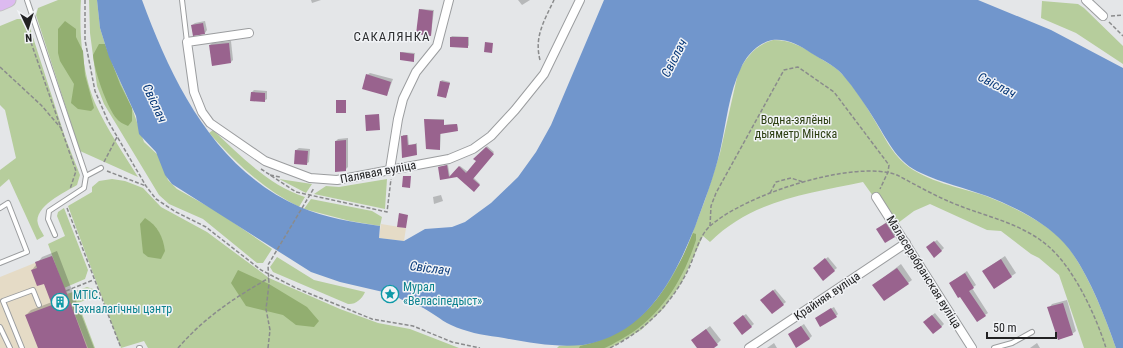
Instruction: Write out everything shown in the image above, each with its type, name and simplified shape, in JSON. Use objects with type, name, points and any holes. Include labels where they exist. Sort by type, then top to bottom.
[{"type":"main road","points":[[0,4],[9,0]]},
{"type":"street","points":[[390,169],[398,119],[403,99],[416,72],[437,46],[449,0]]},
{"type":"street","name":"Палявая вуліца","points":[[187,42],[194,92],[202,112],[210,123],[264,161],[293,173],[318,179],[337,180],[449,159],[473,149],[491,136],[544,74],[580,0]]},
{"type":"street","points":[[1086,0],[1103,16]]},
{"type":"street","points":[[187,42],[249,33]]},
{"type":"street","name":"Маласерабранская вуліца","points":[[876,197],[972,348]]},
{"type":"street","name":"Крайняя вуліца","points":[[749,348],[906,243]]},
{"type":"lane","points":[[27,0],[86,176],[84,188],[49,211],[48,219],[55,235]]},
{"type":"lane","points":[[182,0],[187,42]]},
{"type":"lane","points":[[86,176],[101,168]]},
{"type":"lane","points":[[0,208],[8,203],[28,252],[0,263]]},
{"type":"lane","points":[[22,348],[3,301],[33,290],[39,304]]},
{"type":"lane","points":[[0,327],[10,348]]},
{"type":"lane","points":[[994,348],[1012,343],[1032,332]]},
{"type":"path","points":[[84,0],[85,40],[92,82],[100,105],[146,186],[156,199],[206,227],[268,274],[310,295],[380,321],[413,326],[456,344],[480,348]]},
{"type":"path","points":[[544,74],[539,54],[538,36],[542,23],[554,0]]},
{"type":"path","points":[[21,14],[63,130],[76,171],[66,200],[94,280],[121,348]]},
{"type":"path","points":[[1103,16],[1123,15]]},
{"type":"path","points":[[1103,16],[1123,36]]},
{"type":"path","points":[[0,67],[41,105],[63,130]]},
{"type":"path","points":[[710,226],[711,206],[716,193],[784,70],[798,67],[834,92],[889,165],[888,172],[876,197]]},
{"type":"path","points":[[118,136],[101,168],[146,186]]},
{"type":"path","points":[[610,348],[640,330],[664,308],[682,282],[703,235],[710,226],[739,208],[770,193],[805,182],[872,171],[888,172],[954,204],[1022,228],[1048,246],[1064,264],[1082,293],[1106,348]]},
{"type":"path","points":[[770,193],[776,182],[791,178],[805,182]]},
{"type":"path","points":[[268,348],[270,330],[266,309],[269,278],[268,265],[318,179]]},
{"type":"path","points":[[178,348],[190,334],[214,312],[269,278]]},
{"type":"path","points":[[66,291],[94,280]]},
{"type":"shaded area","points":[[381,224],[406,228],[404,241],[379,238]]},
{"type":"shaded area","points":[[52,256],[91,348],[0,348],[0,277]]},
{"type":"green space","points":[[58,0],[81,0],[82,52],[91,91],[95,103],[115,141],[138,177],[80,151],[36,15],[38,8]]},
{"type":"green space","points":[[89,0],[97,0],[100,28],[109,57],[132,108],[144,142],[159,156],[168,180],[177,189],[218,212],[272,249],[263,263],[257,263],[203,219],[169,204],[159,195],[104,104],[97,86],[90,33]]},
{"type":"green space","points":[[1042,1],[1078,4],[1084,8],[1123,46],[1123,64],[1076,33],[1041,18]]},
{"type":"green space","points":[[17,19],[22,19],[30,28],[65,137],[80,175],[77,185],[51,201],[40,212],[38,224],[44,236],[37,240],[9,179],[0,187],[0,170],[16,158],[5,110],[0,105],[0,26]]},
{"type":"green space","points":[[65,21],[76,29],[76,37],[83,51],[85,75],[94,108],[91,111],[78,109],[71,103],[74,84],[60,61],[58,53],[58,29]]},
{"type":"green space","name":"Водна-зялёны дыяметр Мінска","points":[[773,40],[790,42],[800,46],[838,70],[849,81],[888,144],[905,164],[933,180],[986,196],[1006,204],[1038,221],[1057,235],[1064,242],[1080,265],[1101,307],[1116,348],[1084,348],[1059,275],[1039,258],[1031,254],[1001,231],[987,230],[930,204],[914,211],[898,223],[878,196],[873,196],[863,182],[801,195],[781,201],[744,217],[726,228],[710,242],[703,236],[682,282],[664,308],[641,330],[610,348],[557,348],[559,346],[591,343],[642,316],[657,300],[684,255],[705,200],[720,153],[738,73],[752,52],[761,45]]},
{"type":"green space","points":[[99,44],[105,44],[120,84],[132,108],[132,121],[128,126],[119,121],[113,114],[102,88],[93,55]]},
{"type":"green space","points":[[213,130],[256,169],[279,185],[305,197],[299,207],[262,184],[229,155],[209,133]]},
{"type":"green space","points":[[112,179],[125,181],[143,188],[161,207],[207,232],[269,278],[340,309],[378,323],[410,329],[459,348],[148,348],[144,341],[121,348],[68,206],[92,192],[92,187],[99,181]]},
{"type":"green space","points":[[279,179],[312,184],[306,193]]},
{"type":"green space","points":[[387,179],[385,209],[314,194],[326,186],[339,187]]},
{"type":"green space","points":[[311,199],[372,211],[382,217],[380,226],[350,221],[304,209]]},
{"type":"green space","points":[[64,208],[88,270],[85,279],[64,288],[48,244],[65,236],[57,216],[58,212]]},
{"type":"green space","points":[[145,218],[157,228],[163,241],[165,251],[161,259],[148,257],[143,253],[140,224]]},
{"type":"green space","points":[[693,233],[696,234],[696,240],[691,255],[677,284],[658,310],[634,331],[608,347],[579,348],[580,346],[602,339],[621,330],[637,319],[652,305],[664,290]]},
{"type":"green space","points":[[277,257],[314,280],[365,292],[358,301],[353,304],[348,304],[273,272],[270,267]]},
{"type":"green space","points":[[238,270],[269,284],[307,307],[319,321],[314,327],[296,325],[283,315],[246,306],[231,283]]},
{"type":"green space","points":[[87,287],[93,289],[98,295],[78,303],[95,348],[88,348],[67,294]]},
{"type":"water","name":"Свіслач","points":[[97,0],[142,0],[167,62],[183,92],[200,120],[221,147],[244,171],[270,191],[300,207],[329,217],[380,226],[379,238],[404,241],[425,229],[452,227],[465,222],[491,203],[518,177],[536,152],[551,125],[604,0],[978,0],[1051,30],[1123,68],[1123,348],[1116,348],[1101,307],[1087,278],[1072,253],[1056,235],[1028,215],[1007,205],[987,196],[937,180],[913,169],[895,152],[860,98],[839,71],[798,45],[782,40],[772,40],[762,44],[749,55],[743,63],[731,98],[715,170],[695,227],[667,285],[640,317],[624,330],[605,339],[583,345],[572,346],[540,344],[462,330],[447,323],[423,308],[406,302],[396,295],[340,282],[311,272],[172,184],[165,175],[156,152],[139,134],[136,116],[109,57],[100,28]]},
{"type":"building","points":[[419,9],[433,11],[431,36],[416,34]]},
{"type":"building","points":[[203,23],[205,34],[193,36],[191,25]]},
{"type":"building","points":[[450,37],[468,37],[468,48],[450,47]]},
{"type":"building","points":[[485,42],[493,43],[492,53],[484,52]]},
{"type":"building","points":[[229,43],[231,63],[212,66],[209,45]]},
{"type":"building","points":[[400,52],[414,54],[414,62],[400,60]]},
{"type":"building","points":[[366,74],[391,82],[387,96],[362,89]]},
{"type":"building","points":[[440,81],[450,83],[446,98],[437,96]]},
{"type":"building","points":[[251,92],[265,93],[265,102],[250,101]]},
{"type":"building","points":[[336,100],[346,100],[346,113],[336,113]]},
{"type":"building","points":[[379,114],[380,130],[366,131],[365,115]]},
{"type":"building","points":[[424,119],[444,120],[444,125],[457,124],[458,131],[440,134],[440,150],[426,149]]},
{"type":"building","points":[[407,135],[408,147],[408,145],[416,144],[417,155],[402,158],[401,136]]},
{"type":"building","points":[[346,140],[346,171],[335,172],[335,141]]},
{"type":"building","points":[[486,147],[494,154],[473,179],[480,185],[474,192],[457,177],[440,180],[438,167],[447,165],[449,177],[459,166],[466,173],[476,161],[473,159]]},
{"type":"building","points":[[295,150],[308,151],[307,165],[294,164]]},
{"type":"building","points":[[403,176],[411,176],[410,188],[402,187]]},
{"type":"building","points":[[399,213],[408,215],[406,228],[397,227]]},
{"type":"building","points":[[886,223],[895,237],[885,243],[876,229]]},
{"type":"building","points":[[934,241],[942,251],[934,258],[926,247]]},
{"type":"building","name":"МТІС. Тэхналагічны цэнтр","points":[[52,256],[87,348],[38,348],[25,315],[52,305],[44,284],[37,286],[31,270],[37,268],[35,262]]},
{"type":"building","points":[[825,258],[835,271],[823,281],[813,268]]},
{"type":"building","points":[[1001,259],[1012,277],[994,289],[982,271]]},
{"type":"building","points":[[897,268],[909,284],[884,301],[872,285]]},
{"type":"building","points":[[965,273],[974,288],[969,291],[986,316],[977,322],[960,297],[958,298],[949,283]]},
{"type":"building","points":[[773,290],[784,305],[772,314],[760,300]]},
{"type":"building","points":[[1063,303],[1073,335],[1058,340],[1047,307]]},
{"type":"building","points":[[831,308],[837,317],[820,327],[815,318]]},
{"type":"building","points":[[743,315],[752,327],[742,335],[733,323]]},
{"type":"building","points":[[932,315],[942,327],[933,334],[923,322]]},
{"type":"building","points":[[801,326],[810,339],[796,348],[788,334]]},
{"type":"building","points":[[706,329],[718,345],[714,348],[697,348],[691,340]]},
{"type":"place","name":"Мурал «Веласіпедыст»","points":[[390,294]]},
{"type":"place","name":"МТІС. Тэхналагічны цэнтр","points":[[60,302]]},
{"type":"district","name":"САКАЛЯНКА","points":[[392,36]]}]
